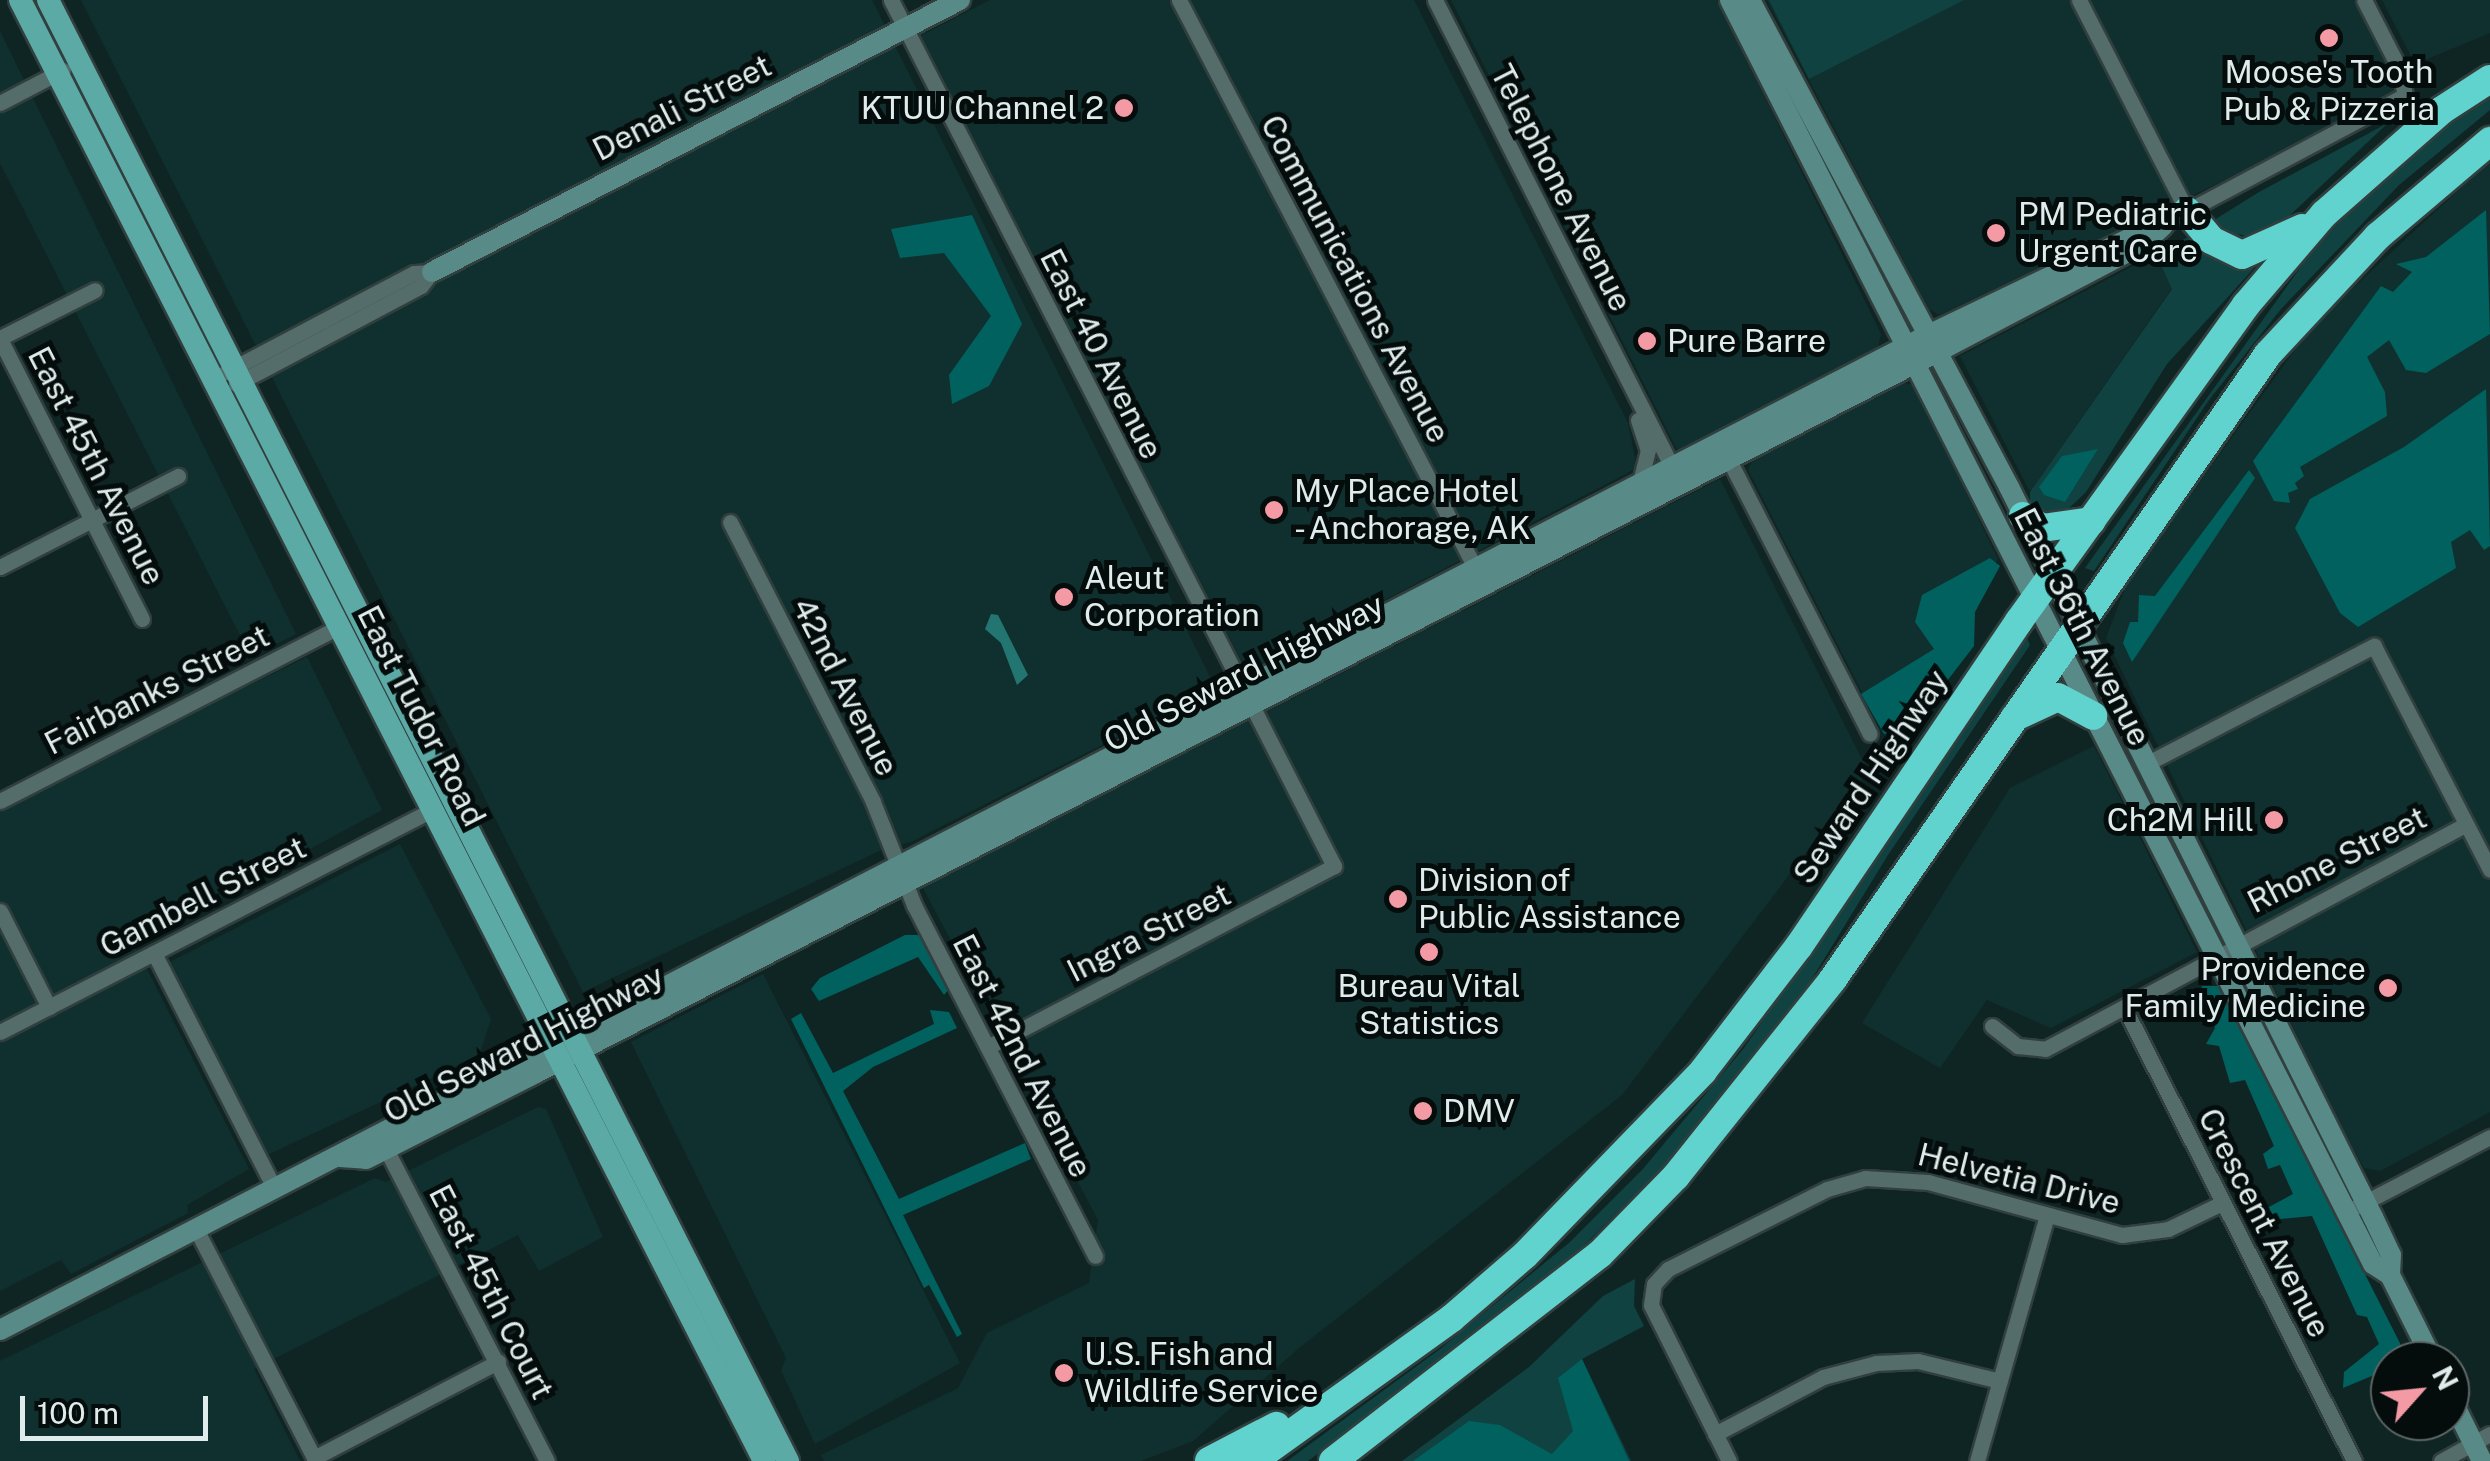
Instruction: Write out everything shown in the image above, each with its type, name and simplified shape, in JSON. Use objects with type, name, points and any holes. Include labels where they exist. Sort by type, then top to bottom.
[{"type":"highway","name":"Seward Highway","points":[[1252,1461],[1452,1318],[1524,1254],[1703,1071],[1799,946],[2033,604],[2246,305],[2324,214],[2442,110],[2490,79]]},
{"type":"highway","points":[[1333,1461],[1600,1254],[1676,1176],[1833,979],[2058,648],[2268,354],[2378,236],[2490,141]]},
{"type":"highway","points":[[2177,216],[2211,240],[2242,254],[2283,241],[2324,214]]},
{"type":"highway","points":[[2023,516],[2042,528],[2092,521]]},
{"type":"highway","points":[[2010,720],[2058,697],[2093,716]]},
{"type":"highway","points":[[1209,1461],[1452,1318]]},
{"type":"highway","points":[[1346,1461],[1412,1402]]},
{"type":"main road","name":"East Tudor Road","points":[[20,0],[761,1460]]},
{"type":"main road","name":"East Tudor Road","points":[[48,0],[788,1461]]},
{"type":"main road","name":"Denali Street","points":[[432,272],[960,0]]},
{"type":"main road","name":"East 36th Avenue","points":[[1730,0],[1921,350],[2023,516],[2146,764],[2226,953]]},
{"type":"main road","points":[[1739,0],[1774,67],[1788,75]]},
{"type":"main road","name":"East 36th Avenue","points":[[1750,0],[1921,350],[2033,604],[2226,953],[2356,1207],[2391,1255],[2390,1274],[2422,1341]]},
{"type":"main road","name":"Old Seward Highway","points":[[1479,576],[1605,521],[1728,458],[2137,230],[2177,216]]},
{"type":"main road","name":"Old Seward Highway","points":[[0,1330],[340,1157],[357,1141],[577,1040],[1479,576],[1672,467],[1921,350]]},
{"type":"main road","points":[[1605,521],[1662,484],[1672,467]]},
{"type":"main road","name":"Old Seward Highway","points":[[340,1157],[366,1159],[555,1051]]},
{"type":"street","name":"East 40 Avenue","points":[[892,0],[1334,866]]},
{"type":"street","name":"Communications Avenue","points":[[1179,0],[1479,576]]},
{"type":"street","name":"Telephone Avenue","points":[[1435,0],[1672,467]]},
{"type":"street","points":[[2079,0],[2177,216]]},
{"type":"street","name":"Old Seward Highway","points":[[2177,216],[2404,95],[2399,68],[2364,0]]},
{"type":"street","points":[[0,103],[80,62]]},
{"type":"street","name":"Denali Street","points":[[216,386],[421,286],[432,272]]},
{"type":"street","points":[[0,338],[96,290]]},
{"type":"street","name":"East 45th Avenue","points":[[0,338],[142,619]]},
{"type":"street","name":"Telephone Avenue","points":[[1637,401],[1648,450],[1639,486]]},
{"type":"street","points":[[1728,458],[1870,734]]},
{"type":"street","points":[[0,567],[178,476]]},
{"type":"street","name":"42nd Avenue","points":[[730,522],[904,870]]},
{"type":"street","name":"Fairbanks Street","points":[[0,801],[339,627]]},
{"type":"street","points":[[2146,764],[2374,646],[2490,870]]},
{"type":"street","name":"Gambell Street","points":[[0,1032],[432,810]]},
{"type":"street","name":"Rhone Street","points":[[1992,1026],[2018,1046],[2038,1050],[2125,1009],[2466,824]]},
{"type":"street","name":"Ingra Street","points":[[988,1046],[1334,866]]},
{"type":"street","name":"East 42nd Avenue","points":[[904,870],[914,905],[1095,1256]]},
{"type":"street","points":[[0,911],[49,1007]]},
{"type":"street","points":[[154,953],[276,1189]]},
{"type":"street","name":"Crescent Avenue","points":[[2125,1009],[2354,1461]]},
{"type":"street","points":[[2356,1207],[2490,1138]]},
{"type":"street","name":"East 45th Court","points":[[386,1149],[547,1461]]},
{"type":"street","name":"Helvetia Drive","points":[[1714,1434],[1655,1318],[1651,1294],[1668,1269],[1845,1182],[1908,1178],[2140,1235],[2222,1203]]},
{"type":"street","points":[[1977,1461],[2047,1214]]},
{"type":"street","points":[[196,1229],[315,1459],[498,1362]]},
{"type":"street","points":[[1729,1461],[1714,1434],[1823,1378],[1876,1363],[1918,1361],[2000,1382]]},
{"type":"street","points":[[2441,1461],[2482,1446]]},
{"type":"shaded area","points":[[81,0],[872,0],[1210,677],[1206,692],[913,841],[879,851],[583,992]]},
{"type":"shaded area","points":[[990,0],[1414,0],[1628,423],[1637,468],[1247,672],[920,36]]},
{"type":"shaded area","points":[[1451,0],[1717,0],[1881,334],[1878,348],[1678,452]]},
{"type":"shaded area","points":[[1767,0],[2355,0],[2405,95],[1939,315],[1929,309]]},
{"type":"shaded area","points":[[1769,0],[1964,0],[1809,79]]},
{"type":"shaded area","points":[[2382,0],[2490,0],[2490,33],[2415,64]]},
{"type":"shaded area","points":[[0,31],[296,634],[251,657],[0,163]]},
{"type":"shaded area","points":[[2490,88],[2490,110],[2399,185],[2281,309],[2209,400],[2094,571],[2085,568],[2310,254],[2399,158]]},
{"type":"shaded area","points":[[2388,123],[2285,220],[2257,238],[2212,229],[2211,222],[2259,192]]},
{"type":"shaded area","points":[[2490,161],[2490,1112],[2380,1171],[2364,1168],[2336,1117],[2106,638],[2128,581],[2313,325]]},
{"type":"shaded area","points":[[2486,210],[2490,334],[2426,373],[2406,370],[2389,340],[2367,357],[2385,392],[2387,416],[2300,467],[2304,476],[2295,483],[2298,489],[2288,493],[2290,503],[2274,501],[2253,461],[2381,286],[2393,292],[2412,272],[2396,264],[2426,257]]},
{"type":"shaded area","points":[[972,215],[1022,324],[989,386],[952,404],[949,375],[991,316],[944,253],[900,258],[891,229]]},
{"type":"shaded area","points":[[2192,235],[2256,266],[2167,364],[2086,492],[2065,512],[2046,513],[2030,502],[2030,492],[2172,289],[2156,254]]},
{"type":"shaded area","points":[[2181,241],[2172,288],[2030,492],[1960,356]]},
{"type":"shaded area","points":[[1896,381],[1914,385],[1998,559],[1945,648],[1871,710],[1748,470],[1753,460]]},
{"type":"shaded area","points":[[2486,389],[2490,546],[2484,550],[2470,530],[2451,542],[2456,568],[2358,627],[2340,613],[2295,528],[2310,499],[2404,447]]},
{"type":"shaded area","points":[[2098,449],[2065,502],[2044,495],[2039,487],[2062,456]]},
{"type":"shaded area","points":[[2249,470],[2255,478],[2132,662],[2123,643],[2130,622],[2138,622],[2139,595],[2155,596]]},
{"type":"shaded area","points":[[1720,479],[1868,771],[1622,1095],[1299,1348],[1193,1441],[1141,1461],[824,1461],[821,1455],[958,1388],[987,1333],[1089,1283],[1098,1220],[919,880],[1276,707]]},
{"type":"shaded area","points":[[1990,558],[2000,566],[1975,612],[1974,646],[1910,729],[1884,734],[1861,694],[1934,649],[1915,622],[1922,595]]},
{"type":"shaded area","points":[[991,614],[998,615],[1028,675],[1017,685],[1001,643],[985,629]]},
{"type":"shaded area","points":[[2027,638],[2030,645],[1888,855],[1775,1039],[1694,1136],[1558,1271],[1458,1353],[1308,1461],[1287,1461],[1440,1349],[1570,1242],[1642,1170],[1744,1048]]},
{"type":"shaded area","points":[[307,657],[382,810],[134,944],[249,1169],[187,1205],[188,1213],[71,1274],[61,1260],[0,1291],[0,807]]},
{"type":"shaded area","points":[[2094,746],[2197,952],[2051,1028],[1987,1000],[1940,1068],[1862,1023],[2010,788]]},
{"type":"shaded area","points":[[400,844],[491,1019],[479,1056],[267,1155],[168,963]]},
{"type":"shaded area","points":[[905,935],[923,935],[952,985],[944,995],[918,957],[819,1001],[811,989],[820,978]]},
{"type":"shaded area","points":[[763,974],[960,1363],[815,1444],[781,1370],[786,1358],[631,1042]]},
{"type":"shaded area","points":[[2202,986],[2219,986],[2399,1341],[2378,1341],[2367,1317],[2357,1315],[2312,1216],[2270,1220],[2256,1214],[2293,1194],[2280,1165],[2268,1169],[2263,1154],[2274,1146],[2245,1080],[2230,1083],[2219,1046],[2206,1044],[2215,1028],[2207,1012],[2196,1009]]},
{"type":"shaded area","points":[[930,1010],[949,1012],[957,1028],[873,1067],[843,1091],[899,1199],[1025,1143],[1031,1159],[903,1215],[962,1334],[957,1337],[929,1285],[924,1288],[791,1019],[801,1013],[833,1073],[934,1024]]},
{"type":"shaded area","points":[[538,1107],[546,1109],[603,1237],[539,1271],[518,1235],[254,1369],[300,1461],[0,1461],[0,1361],[375,1178],[386,1182]]},
{"type":"shaded area","points":[[1635,1279],[1634,1306],[1644,1326],[1582,1359],[1631,1461],[1402,1461],[1529,1367],[1603,1296]]},
{"type":"shaded area","points":[[2370,1351],[2370,1377],[2343,1388],[2344,1372]]},
{"type":"shaded area","points":[[1582,1359],[1629,1461],[1413,1461],[1469,1421],[1500,1425],[1552,1454],[1573,1431],[1558,1378]]},
{"type":"place","name":"Moose's Tooth Pub & Pizzeria","points":[[2329,38]]},
{"type":"place","name":"KTUU Channel 2","points":[[1124,108]]},
{"type":"place","name":"PM Pediatric Urgent Care","points":[[1996,233]]},
{"type":"place","name":"Pure Barre","points":[[1647,341]]},
{"type":"place","name":"My Place Hotel - Anchorage, AK","points":[[1274,510]]},
{"type":"place","name":"Aleut Corporation","points":[[1064,597]]},
{"type":"place","name":"Ch2M Hill","points":[[2274,820]]},
{"type":"place","name":"Division of Public Assistance","points":[[1398,899]]},
{"type":"place","name":"Bureau Vital Statistics","points":[[1429,952]]},
{"type":"place","name":"Providence Family Medicine","points":[[2388,988]]},
{"type":"place","name":"DMV","points":[[1423,1111]]},
{"type":"place","name":"U.S. Fish and Wildlife Service","points":[[1064,1373]]}]
